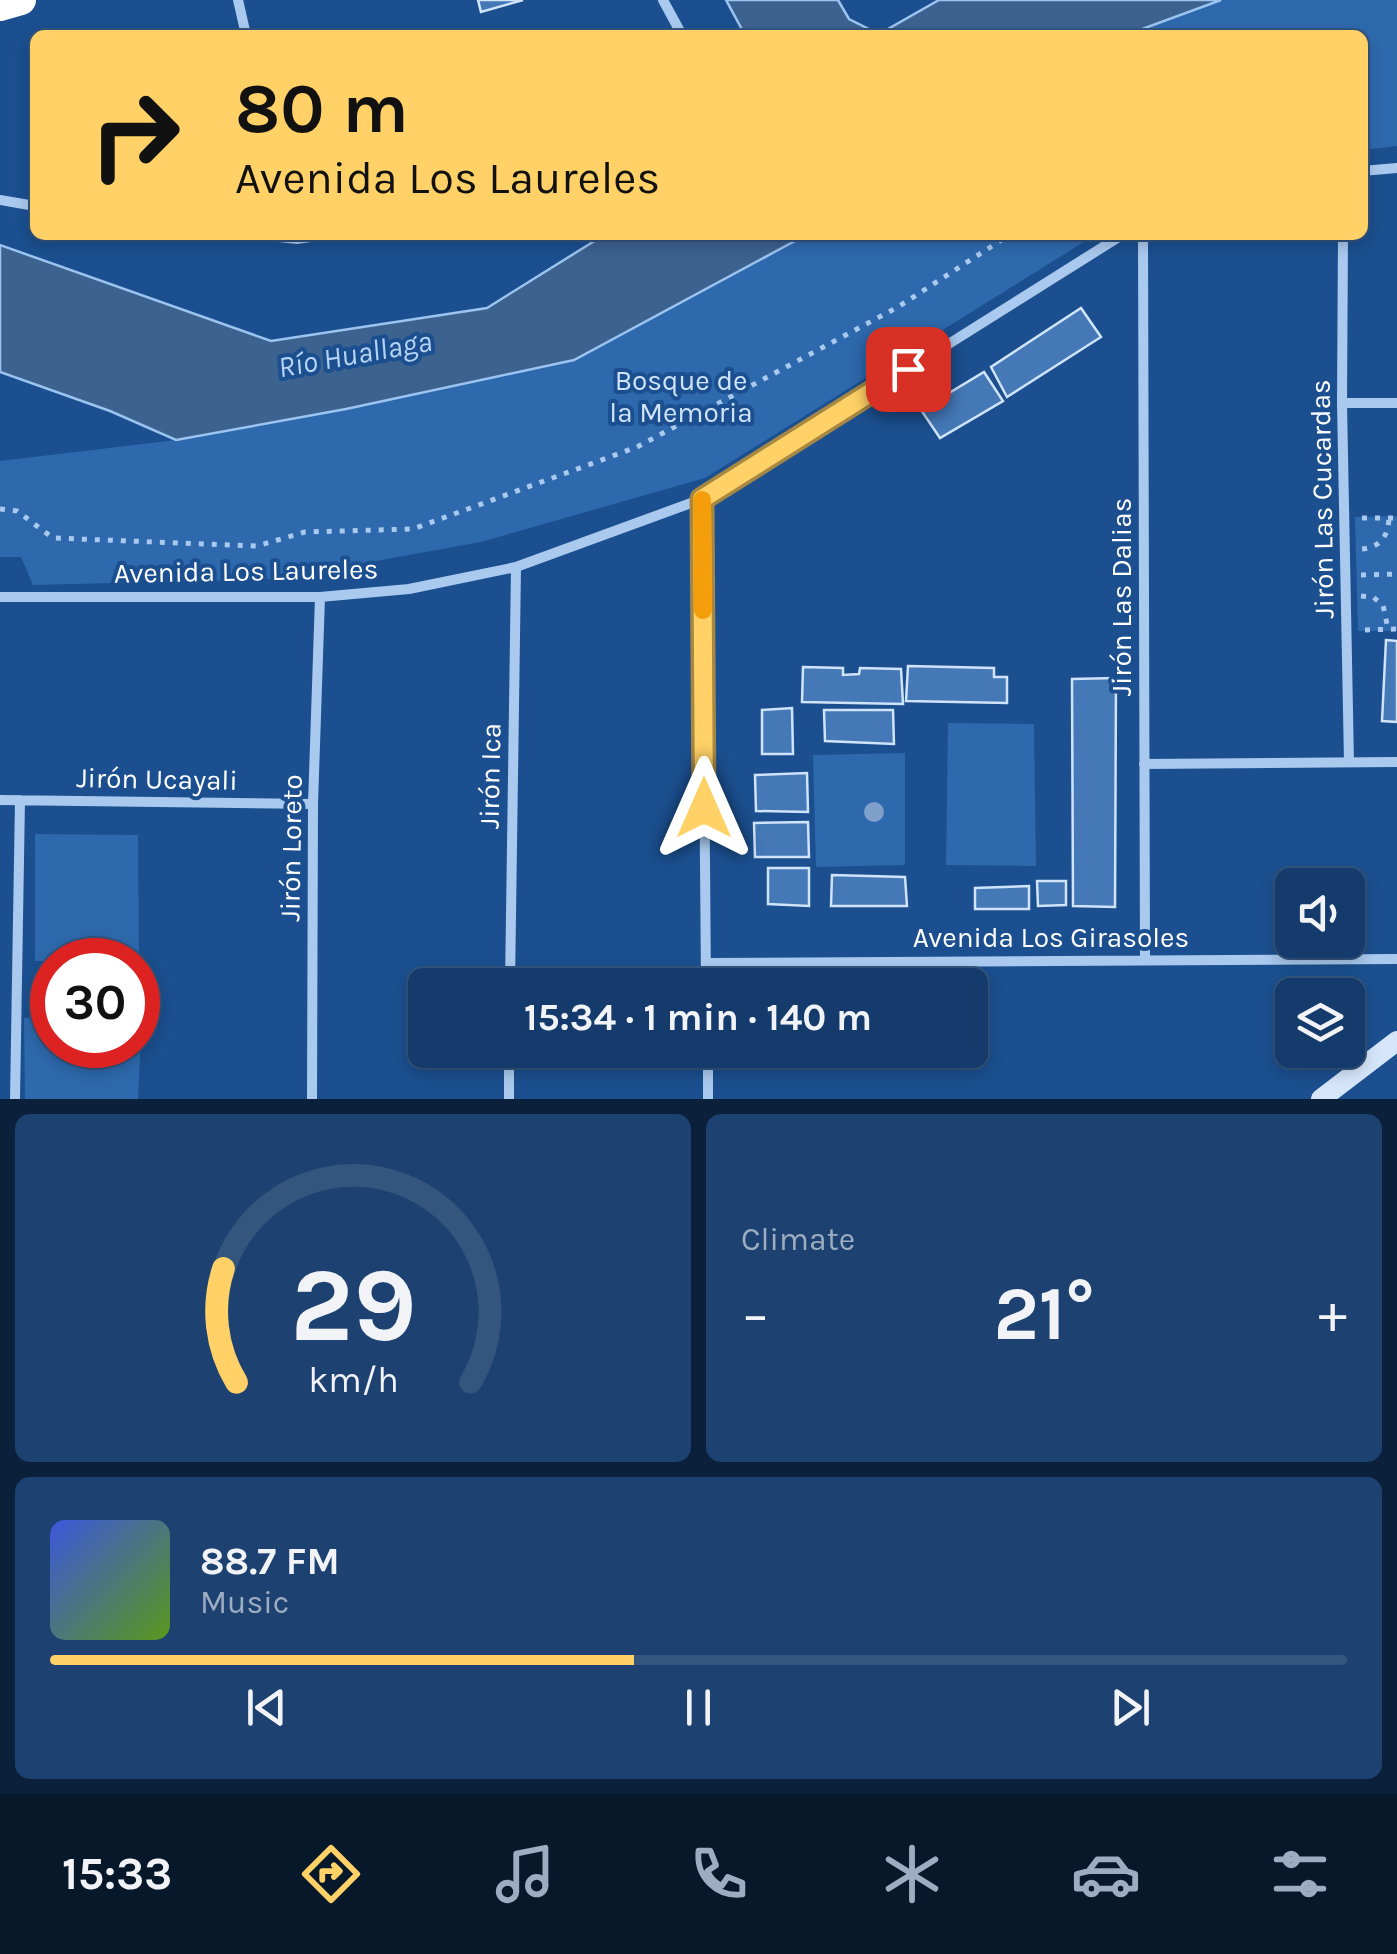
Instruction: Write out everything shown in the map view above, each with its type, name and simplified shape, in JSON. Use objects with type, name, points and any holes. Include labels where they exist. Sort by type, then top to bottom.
[{"type":"highway","points":[[0,6],[21,0]]},
{"type":"main road","points":[[1322,1099],[1397,1041]]},
{"type":"street","points":[[238,0],[245,30]]},
{"type":"street","points":[[663,0],[679,30]]},
{"type":"street","points":[[1368,170],[1397,168]]},
{"type":"street","points":[[0,200],[30,205]]},
{"type":"street","name":"Avenida Los Laureles","points":[[0,597],[320,597],[408,588],[516,567],[702,499],[1114,240]]},
{"type":"street","name":"Jirón Las Dalias","points":[[1144,240],[1145,958]]},
{"type":"street","name":"Jirón Las Cucardas","points":[[1343,240],[1349,762]]},
{"type":"street","points":[[1342,404],[1397,404]]},
{"type":"street","points":[[702,499],[706,968]]},
{"type":"street","name":"Jirón Ica","points":[[510,968],[516,567]]},
{"type":"street","name":"Jirón Loreto","points":[[312,1099],[313,804],[320,597]]},
{"type":"street","points":[[1144,764],[1397,762]]},
{"type":"street","name":"Jirón Ucayali","points":[[0,800],[313,804]]},
{"type":"street","points":[[15,1099],[20,800]]},
{"type":"street","name":"Avenida Los Girasoles","points":[[706,962],[1397,960]]},
{"type":"street","points":[[0,977],[16,976]]},
{"type":"street","points":[[508,1099],[509,1068]]},
{"type":"street","points":[[708,1068],[708,1099]]},
{"type":"path","points":[[0,509],[17,512],[52,538],[257,546],[305,532],[414,529],[637,446],[898,307],[1001,240]]},
{"type":"path","points":[[1344,518],[1393,518],[1385,537],[1376,546],[1360,549]]},
{"type":"path","points":[[1361,575],[1397,574]]},
{"type":"path","points":[[1361,596],[1374,597],[1383,605],[1388,630]]},
{"type":"path","points":[[1346,630],[1397,630]]},
{"type":"green space","points":[[1221,0],[1397,0],[1397,146],[1368,149],[1368,30],[1140,30]]},
{"type":"green space","name":"Bosque de la Memoria","points":[[797,240],[1087,240],[705,478],[481,542],[276,579],[33,585],[21,557],[0,557],[0,461],[176,440],[346,409],[574,360]]},
{"type":"green space","points":[[1397,516],[1397,631],[1358,631],[1355,517]]},
{"type":"green space","points":[[948,723],[1034,724],[1036,866],[946,865]]},
{"type":"green space","points":[[905,753],[905,865],[816,867],[813,755]]},
{"type":"green space","points":[[35,834],[138,835],[139,938],[35,938]]},
{"type":"green space","points":[[24,1018],[30,1018],[30,1068],[140,1068],[138,1099],[25,1099]]},
{"type":"water","points":[[726,0],[838,0],[849,19],[871,30],[742,30]]},
{"type":"water","points":[[939,0],[1221,0],[1140,30],[886,30]]},
{"type":"water","name":"Río Huallaga","points":[[596,240],[797,240],[574,360],[346,409],[176,440],[110,411],[0,372],[0,245],[271,341],[487,308]]},
{"type":"building","points":[[478,0],[523,0],[481,12]]},
{"type":"building","points":[[1081,308],[1101,337],[1007,397],[991,367]]},
{"type":"building","points":[[984,372],[1003,401],[940,438],[921,410]]},
{"type":"building","points":[[1386,640],[1397,641],[1397,722],[1382,721]]},
{"type":"building","points":[[908,666],[994,668],[994,677],[1007,677],[1007,703],[906,701]]},
{"type":"building","points":[[803,667],[843,668],[843,675],[859,674],[860,668],[901,669],[903,704],[802,702]]},
{"type":"building","points":[[1116,678],[1115,907],[1073,906],[1072,679]]},
{"type":"building","points":[[792,708],[793,754],[762,754],[762,710]]},
{"type":"building","points":[[824,710],[893,710],[894,744],[825,741]]},
{"type":"building","points":[[807,773],[808,812],[756,811],[755,775]]},
{"type":"building","points":[[808,822],[809,857],[755,857],[754,823]]},
{"type":"building","points":[[768,868],[809,868],[809,906],[768,904]]},
{"type":"building","points":[[832,875],[905,877],[907,906],[831,906]]},
{"type":"building","points":[[1037,881],[1066,881],[1066,905],[1038,906]]},
{"type":"building","points":[[1029,886],[1029,909],[975,909],[975,888]]},
{"type":"slow traffic","points":[[702,500],[703,610]]},
{"type":"route","points":[[704,808],[702,499],[908,369]]}]
